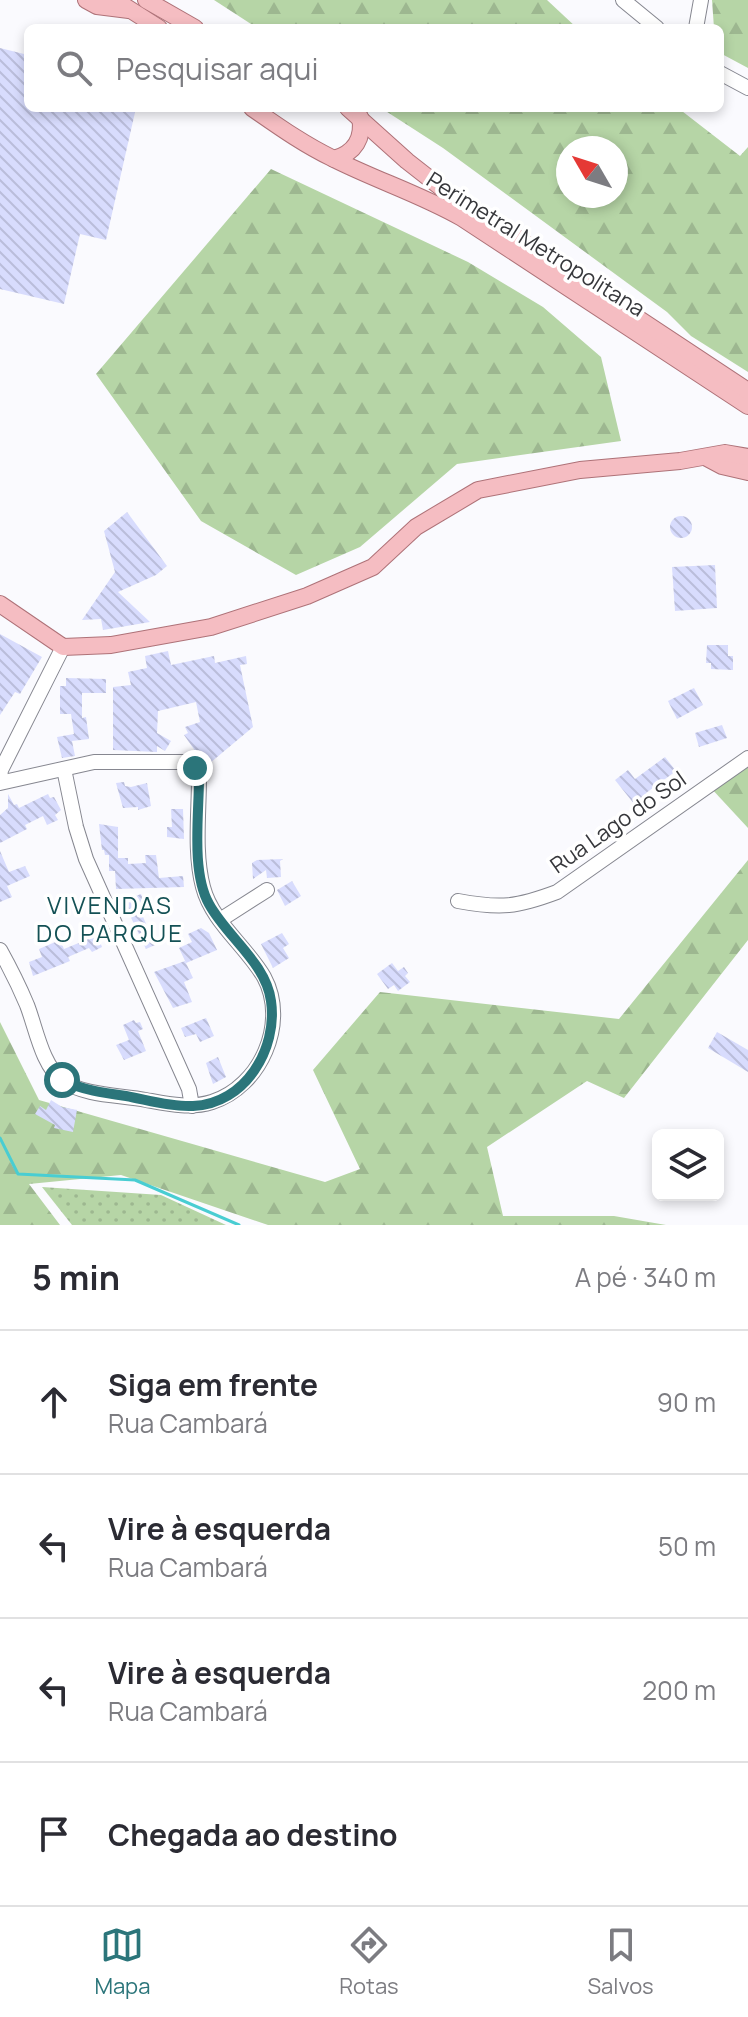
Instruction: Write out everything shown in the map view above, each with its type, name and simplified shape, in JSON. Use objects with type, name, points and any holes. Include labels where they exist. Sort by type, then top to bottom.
[{"type":"main road","points":[[86,0],[97,6],[130,10]]},
{"type":"main road","points":[[115,0],[153,24]]},
{"type":"main road","points":[[146,0],[188,24]]},
{"type":"main road","name":"Perimetral Metropolitana","points":[[258,112],[334,159],[416,193],[462,218],[748,406]]},
{"type":"main road","points":[[334,159],[346,155],[356,146],[361,129],[354,112]]},
{"type":"main road","name":"Perimetral Metropolitana","points":[[354,112],[444,190],[748,391]]},
{"type":"main road","points":[[0,604],[63,647],[111,645],[211,627],[307,596],[373,567],[416,527],[478,490],[580,470],[707,458],[725,453],[748,457]]},
{"type":"main road","points":[[707,458],[722,466],[748,472]]},
{"type":"street","points":[[623,0],[652,24]]},
{"type":"street","points":[[697,24],[701,0]]},
{"type":"street","points":[[724,75],[748,88]]},
{"type":"street","points":[[0,950],[26,1003],[50,1066],[62,1080],[79,1088],[192,1106],[214,1102],[231,1093],[249,1078],[263,1060],[271,1036],[271,1001],[264,978],[209,904],[199,865],[199,778],[195,768],[186,762],[94,762],[0,781],[1,770],[63,647]]},
{"type":"street","name":"Rua Lago do Sol","points":[[458,901],[493,907],[524,905],[557,892],[748,758]]},
{"type":"street","points":[[64,769],[86,859],[189,1089],[192,1106]]},
{"type":"street","points":[[220,920],[267,890]]},
{"type":"green space","points":[[214,0],[547,0],[573,24],[251,24]]},
{"type":"green space","points":[[712,0],[748,0],[748,68],[724,55],[724,24],[714,24]]},
{"type":"green space","points":[[387,112],[683,112],[740,156],[748,147],[748,372],[691,336],[667,312],[443,148]]},
{"type":"green space","points":[[271,169],[468,262],[543,307],[601,357],[621,441],[457,464],[360,547],[296,575],[201,521],[96,374]]},
{"type":"green space","points":[[748,762],[748,828],[710,787]]},
{"type":"green space","points":[[748,860],[748,940],[624,1098],[587,1081],[487,1147],[503,1216],[614,1216],[666,1225],[268,1225],[121,1175],[29,1184],[60,1225],[0,1225],[0,1022],[39,1100],[325,1182],[360,1169],[313,1070],[380,992],[619,1019]]},
{"type":"green space","points":[[42,1187],[161,1195],[226,1225],[72,1225]]},
{"type":"building","points":[[0,48],[24,54],[24,112],[135,112],[106,240],[80,234],[64,304],[0,289]]},
{"type":"building","points":[[127,512],[167,566],[156,575],[118,592],[150,622],[103,630],[101,619],[82,620],[115,572],[104,531]]},
{"type":"building","points":[[681,516],[689,519],[692,527],[689,535],[681,538],[673,535],[670,527],[673,519]]},
{"type":"building","points":[[715,565],[717,608],[675,611],[672,567]]},
{"type":"building","points":[[0,634],[42,657],[20,694],[15,692],[0,715]]},
{"type":"building","points":[[707,645],[728,645],[728,656],[733,656],[733,670],[711,669],[711,663],[706,663]]},
{"type":"building","points":[[168,651],[171,665],[214,656],[215,663],[246,656],[247,664],[240,665],[253,727],[210,763],[202,752],[198,755],[184,735],[188,733],[185,727],[200,722],[196,702],[158,711],[157,733],[171,741],[165,751],[157,746],[157,752],[113,750],[113,687],[131,685],[128,672],[147,668],[145,656]]},
{"type":"building","points":[[66,678],[106,679],[106,693],[82,693],[82,718],[86,717],[89,739],[72,741],[75,756],[62,758],[57,737],[74,734],[71,714],[60,714],[60,686],[66,686]]},
{"type":"building","points":[[694,688],[703,705],[677,719],[668,701]]},
{"type":"building","points":[[722,725],[727,738],[699,747],[695,733]]},
{"type":"building","points":[[665,757],[676,771],[635,805],[615,780],[628,770],[635,779]]},
{"type":"building","points":[[124,782],[125,786],[131,787],[147,783],[151,806],[138,810],[138,807],[123,808],[116,783]]},
{"type":"building","points":[[8,794],[19,808],[48,794],[50,798],[54,797],[61,810],[55,815],[58,820],[47,825],[43,816],[25,825],[27,829],[0,843],[0,815],[8,808]]},
{"type":"building","points":[[171,809],[183,809],[184,839],[167,837],[167,827],[172,827]]},
{"type":"building","points":[[99,824],[118,827],[118,858],[128,858],[128,864],[146,863],[145,855],[156,855],[159,878],[183,876],[184,887],[116,889],[115,871],[109,871],[109,855],[102,850]]},
{"type":"building","points":[[0,851],[9,872],[25,866],[30,876],[7,886],[12,897],[0,902]]},
{"type":"building","points":[[283,859],[280,861],[281,877],[267,878],[266,870],[253,879],[252,863]]},
{"type":"building","points":[[292,881],[301,896],[285,906],[277,890]]},
{"type":"building","points":[[141,894],[147,909],[141,912],[155,945],[146,949],[123,901]]},
{"type":"building","points":[[201,928],[209,933],[217,950],[186,963],[179,948],[192,942],[188,934]]},
{"type":"building","points":[[282,933],[289,944],[283,948],[289,958],[273,968],[261,944]]},
{"type":"building","points":[[97,934],[102,947],[92,952],[89,948],[68,957],[70,961],[33,976],[29,962],[42,957],[39,949],[60,940],[64,949],[81,942],[80,939]]},
{"type":"building","points":[[185,961],[193,978],[184,982],[192,1002],[173,1008],[154,972]]},
{"type":"building","points":[[392,963],[398,971],[404,967],[408,973],[405,976],[410,982],[398,991],[394,985],[388,989],[377,974]]},
{"type":"building","points":[[206,1018],[214,1036],[200,1042],[196,1034],[185,1037],[181,1028]]},
{"type":"building","points":[[134,1020],[140,1022],[143,1029],[138,1031],[146,1051],[124,1060],[116,1045],[129,1040],[123,1025]]},
{"type":"building","points":[[717,1032],[748,1050],[748,1072],[708,1048]]},
{"type":"building","points":[[218,1057],[226,1077],[213,1084],[206,1063]]},
{"type":"building","points":[[51,1100],[62,1107],[77,1110],[73,1132],[54,1128],[55,1125],[35,1114],[40,1106],[46,1110]]},
{"type":"waterway","points":[[0,1138],[18,1174],[135,1180],[239,1225]]},
{"type":"district","name":"VIVENDAS DO PARQUE","points":[[110,918]]},
{"type":"route","points":[[62,1080],[79,1088],[196,1106],[214,1102],[231,1093],[249,1078],[263,1060],[271,1036],[271,1001],[264,978],[209,904],[203,888],[199,865],[199,778],[195,768]]}]
